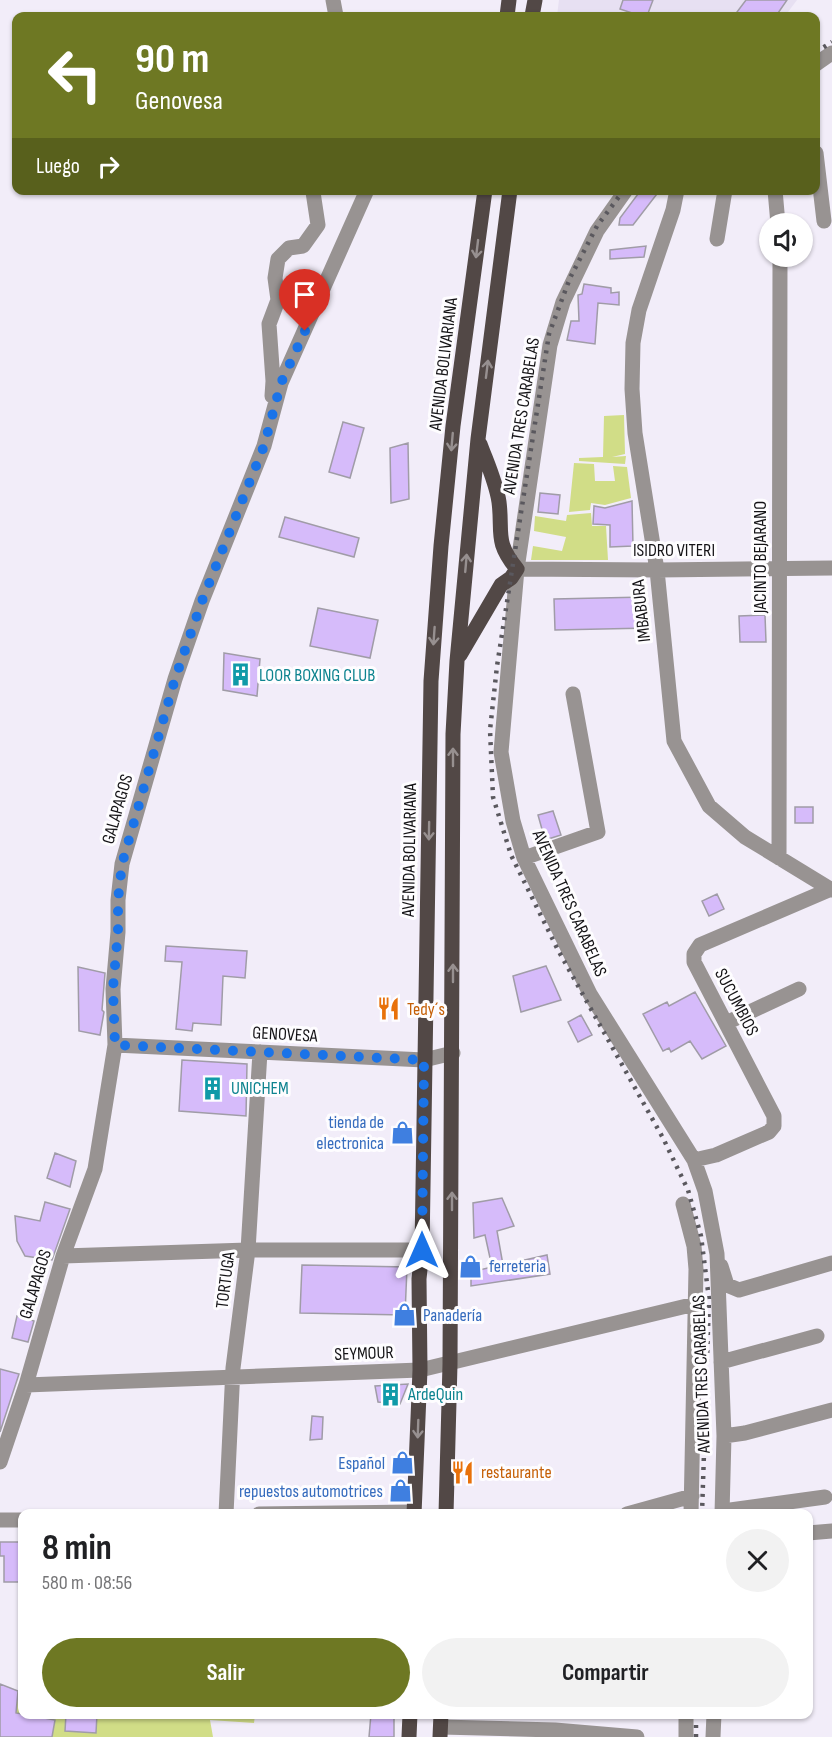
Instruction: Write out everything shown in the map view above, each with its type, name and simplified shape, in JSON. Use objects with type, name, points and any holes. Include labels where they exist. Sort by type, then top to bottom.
[{"type":"main road","name":"AVENIDA BOLIVARIANA","points":[[414,1509],[420,1370],[419,1279],[422,1250],[431,681],[453,426],[484,195]]},
{"type":"main road","points":[[446,1509],[453,1053],[453,734],[478,439],[509,195]]},
{"type":"main road","points":[[458,661],[501,585],[511,578],[517,568],[504,552],[499,528],[499,502],[478,439]]},
{"type":"main road","points":[[409,1737],[410,1719]]},
{"type":"street","points":[[820,187],[824,221]]},
{"type":"street","points":[[273,414],[269,324],[278,300],[275,278],[278,259],[289,248],[303,246],[318,225],[313,195]]},
{"type":"street","name":"GALAPAGOS","points":[[0,1462],[26,1385],[63,1256],[95,1169],[115,1045],[113,988],[122,864],[175,679],[202,601],[264,446],[281,383],[366,195]]},
{"type":"street","name":"AVENIDA TRES CARABELAS","points":[[622,195],[597,231],[563,302],[550,345],[517,568],[501,753],[513,821],[524,858],[590,994],[694,1160],[705,1191],[717,1254],[724,1436],[723,1509]]},
{"type":"street","name":"IMBABURA","points":[[676,195],[639,310],[633,343],[632,389],[635,433],[657,570],[674,741],[709,806],[745,837],[831,889]]},
{"type":"street","points":[[717,239],[724,195]]},
{"type":"street","points":[[775,195],[777,213]]},
{"type":"street","name":"JACINTO BEJARANO","points":[[779,858],[780,267]]},
{"type":"street","name":"ISIDRO VITERI","points":[[517,568],[657,570],[832,568]]},
{"type":"street","points":[[524,858],[598,832],[573,694]]},
{"type":"street","name":"SUCUMBIOS","points":[[694,1160],[716,1155],[769,1132],[774,1125],[774,1116],[694,962],[694,954],[700,945],[831,889]]},
{"type":"street","points":[[726,1023],[799,989]]},
{"type":"street","name":"GENOVESA","points":[[115,1045],[424,1060],[453,1053]]},
{"type":"street","name":"TORTUGA","points":[[226,1509],[233,1377],[248,1250],[260,1052]]},
{"type":"street","points":[[683,1204],[694,1246],[691,1509]]},
{"type":"street","points":[[63,1256],[248,1250],[422,1250]]},
{"type":"street","points":[[717,1254],[727,1285],[740,1290],[832,1263]]},
{"type":"street","name":"SEYMOUR","points":[[26,1385],[420,1370],[695,1304]]},
{"type":"street","points":[[721,1362],[817,1336]]},
{"type":"street","points":[[724,1436],[745,1433],[832,1410]]},
{"type":"street","points":[[646,1509],[692,1497]]},
{"type":"street","points":[[743,1509],[825,1497]]},
{"type":"street","points":[[0,1520],[18,1520]]},
{"type":"street","points":[[813,1533],[832,1531]]},
{"type":"street","points":[[686,1719],[686,1737]]},
{"type":"street","points":[[714,1719],[714,1737]]},
{"type":"street","points":[[441,1726],[555,1730],[637,1737]]},
{"type":"shaded area","points":[[559,0],[797,0],[788,12],[558,12]]},
{"type":"green space","points":[[624,415],[625,454],[612,457],[626,456],[625,464],[579,461],[579,458],[603,457],[604,416]]},
{"type":"green space","points":[[574,463],[594,464],[595,481],[615,481],[613,466],[627,467],[631,498],[605,505],[591,503],[590,510],[569,512]]},
{"type":"green space","points":[[591,513],[592,526],[606,526],[608,560],[531,560],[533,546],[562,551],[566,537],[534,531],[535,516],[566,521],[567,515]]},
{"type":"green space","points":[[18,1695],[18,1719],[254,1719],[254,1723],[210,1720],[213,1737],[13,1737]]},
{"type":"building","points":[[623,0],[653,0],[648,12],[629,12],[620,9]]},
{"type":"building","points":[[746,0],[787,0],[779,12],[737,12]]},
{"type":"building","points":[[637,195],[656,195],[633,225],[619,225],[620,218]]},
{"type":"building","points":[[646,246],[644,257],[610,259],[610,250]]},
{"type":"building","points":[[584,284],[611,288],[611,293],[619,292],[619,305],[598,303],[595,344],[567,340],[571,321],[579,321],[578,295],[582,294]]},
{"type":"building","points":[[343,422],[364,428],[350,478],[329,472]]},
{"type":"building","points":[[408,443],[409,499],[391,503],[390,448]]},
{"type":"building","points":[[540,493],[560,495],[558,514],[538,512]]},
{"type":"building","points":[[632,501],[633,546],[610,547],[610,525],[593,524],[594,506],[605,508]]},
{"type":"building","points":[[285,517],[359,538],[354,557],[279,537]]},
{"type":"building","points":[[645,597],[649,628],[555,630],[554,599]]},
{"type":"building","points":[[318,608],[378,620],[370,658],[310,646]]},
{"type":"building","points":[[765,615],[766,642],[740,642],[739,616]]},
{"type":"building","name":"LOOR BOXING CLUB","points":[[224,653],[260,659],[257,696],[223,690]]},
{"type":"building","points":[[795,807],[813,807],[813,823],[795,823]]},
{"type":"building","points":[[553,811],[561,835],[545,840],[538,815]]},
{"type":"building","points":[[717,894],[724,909],[709,916],[702,901]]},
{"type":"building","points":[[166,946],[247,951],[245,978],[223,976],[221,1025],[193,1023],[192,1031],[176,1029],[182,962],[165,961]]},
{"type":"building","points":[[546,966],[561,1000],[521,1012],[513,976]]},
{"type":"building","points":[[78,967],[105,973],[102,1010],[104,1012],[100,1035],[79,1031]]},
{"type":"building","points":[[695,992],[726,1046],[702,1059],[690,1041],[671,1052],[669,1048],[663,1051],[643,1014],[667,1002],[669,1006]]},
{"type":"building","points":[[581,1015],[592,1035],[578,1042],[568,1022]]},
{"type":"building","name":"UNICHEM","points":[[182,1060],[247,1064],[246,1116],[179,1111]]},
{"type":"building","points":[[55,1153],[76,1161],[70,1187],[47,1178]]},
{"type":"building","points":[[502,1198],[514,1226],[497,1231],[503,1265],[547,1255],[550,1274],[471,1286],[471,1272],[492,1267],[485,1235],[474,1238],[473,1203]]},
{"type":"building","points":[[45,1202],[70,1209],[52,1260],[25,1256],[17,1241],[15,1216],[40,1221]]},
{"type":"building","points":[[302,1265],[407,1267],[405,1315],[300,1313]]},
{"type":"building","points":[[17,1316],[34,1321],[28,1342],[12,1338]]},
{"type":"building","points":[[0,1369],[19,1374],[0,1432]]},
{"type":"building","name":"ArdeQuin","points":[[408,1384],[400,1404],[378,1402],[375,1386]]},
{"type":"building","points":[[312,1416],[323,1417],[322,1439],[310,1440]]},
{"type":"building","points":[[0,1542],[18,1542],[18,1582],[4,1582],[4,1556],[0,1556]]},
{"type":"building","points":[[0,1684],[18,1691],[16,1713],[18,1719],[55,1720],[52,1737],[0,1737]]},
{"type":"building","points":[[66,1719],[97,1719],[96,1733],[65,1731]]},
{"type":"building","points":[[371,1719],[394,1719],[394,1737],[369,1737]]},
{"type":"railway","points":[[820,50],[832,42]]},
{"type":"railway","points":[[620,195],[597,226],[570,278],[549,334],[497,666],[490,730],[493,797],[511,855],[558,950],[663,1138],[688,1190],[701,1236],[709,1299],[702,1509]]},
{"type":"railway","points":[[696,1719],[696,1737]]},
{"type":"place","name":"LOOR BOXING CLUB","points":[[241,675]]},
{"type":"place","name":"Tedy´s","points":[[389,1009]]},
{"type":"place","name":"UNICHEM","points":[[213,1088]]},
{"type":"place","name":"tienda de electronica","points":[[402,1132]]},
{"type":"place","name":"ferreteria","points":[[471,1266]]},
{"type":"place","name":"Panadería","points":[[405,1315]]},
{"type":"place","name":"ArdeQuin","points":[[390,1394]]},
{"type":"place","name":"Español","points":[[403,1463]]},
{"type":"place","name":"restaurante","points":[[463,1472]]},
{"type":"place","name":"repuestos automotrices","points":[[401,1491]]},
{"type":"route","points":[[305,331],[281,383],[269,433],[202,601],[175,679],[122,864],[113,988],[115,1045],[424,1060],[422,1250]]}]
